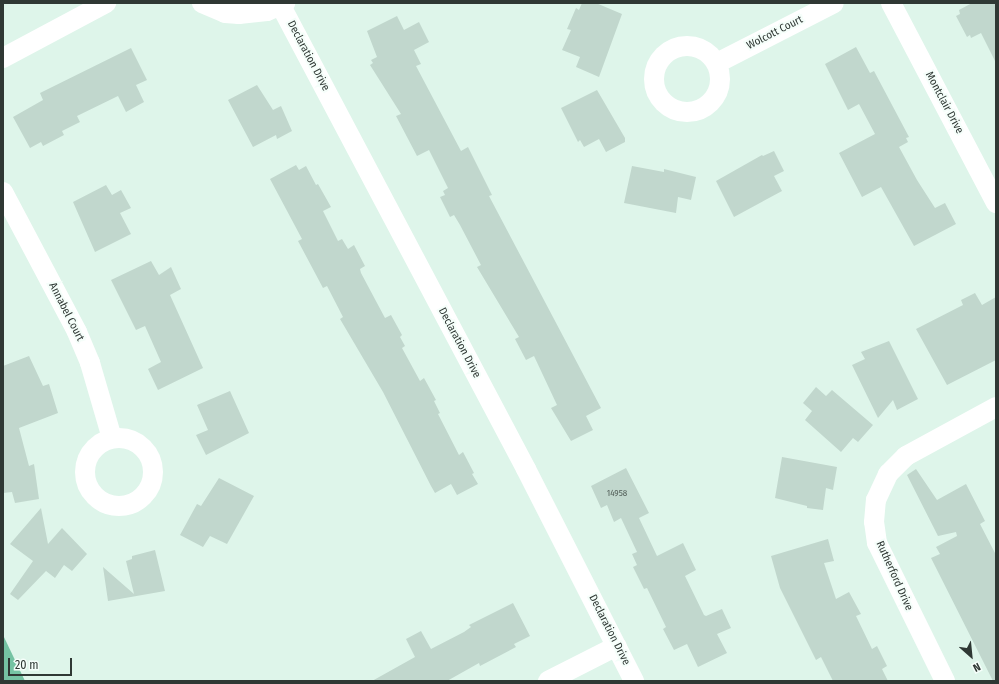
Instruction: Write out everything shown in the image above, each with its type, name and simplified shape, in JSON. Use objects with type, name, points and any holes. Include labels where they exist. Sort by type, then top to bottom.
[{"type":"street","points":[[3,58],[106,3]]},
{"type":"street","name":"Declaration Drive","points":[[202,3],[225,13],[240,14],[254,14],[283,5],[634,681]]},
{"type":"street","name":"Wolcott Court","points":[[716,63],[834,3]]},
{"type":"street","name":"Montclair Drive","points":[[891,3],[996,203]]},
{"type":"street","name":"Annabel Court","points":[[3,192],[77,332],[90,362],[112,438]]},
{"type":"street","name":"Rutherford Drive","points":[[945,681],[877,542],[874,522],[876,500],[888,474],[906,456],[996,407]]},
{"type":"street","points":[[548,681],[617,646]]},
{"type":"green space","points":[[3,635],[25,681],[3,681]]},
{"type":"building","points":[[582,3],[596,3],[622,14],[599,77],[576,67],[580,57],[562,50],[571,30],[567,29],[576,8],[579,10]]},
{"type":"building","points":[[972,3],[996,3],[996,63],[981,33],[971,38],[970,35],[967,37],[956,16],[960,14],[959,10]]},
{"type":"building","points":[[397,16],[404,30],[419,22],[429,42],[414,50],[421,64],[416,66],[461,151],[468,147],[492,195],[489,196],[601,408],[586,416],[593,430],[571,441],[551,408],[557,405],[534,356],[526,360],[515,339],[519,337],[477,267],[481,265],[460,225],[454,215],[450,217],[440,197],[445,195],[443,191],[448,188],[429,150],[417,156],[396,116],[401,114],[370,65],[373,63],[371,60],[377,57],[367,31]]},
{"type":"building","points":[[856,47],[870,73],[874,71],[909,137],[906,138],[908,142],[899,147],[917,180],[935,208],[945,203],[956,224],[914,246],[881,187],[862,197],[839,153],[875,134],[859,104],[848,110],[825,64]]},
{"type":"building","points":[[131,48],[147,80],[136,85],[144,102],[126,112],[118,96],[77,116],[80,122],[62,131],[64,135],[43,146],[41,142],[30,148],[13,117],[43,100],[40,93]]},
{"type":"building","points":[[257,85],[273,110],[281,106],[292,131],[277,139],[276,135],[253,147],[228,100]]},
{"type":"building","points":[[597,90],[625,138],[625,142],[606,152],[599,139],[584,147],[580,140],[578,142],[561,108]]},
{"type":"building","points":[[774,151],[784,171],[774,176],[782,191],[734,217],[716,181],[762,155],[763,156]]},
{"type":"building","points":[[296,165],[299,170],[306,166],[316,185],[318,184],[331,207],[323,211],[338,241],[342,239],[348,249],[354,245],[365,266],[360,269],[361,273],[385,318],[391,315],[402,335],[400,337],[405,346],[402,348],[420,381],[424,378],[436,400],[434,401],[440,413],[438,414],[459,455],[463,452],[478,484],[457,495],[451,484],[435,493],[431,486],[383,392],[340,319],[343,317],[327,286],[323,288],[298,241],[302,239],[270,179]]},
{"type":"building","points":[[632,166],[664,172],[664,169],[696,177],[691,200],[678,197],[676,213],[624,203]]},
{"type":"building","points":[[106,185],[112,195],[121,190],[131,208],[120,213],[131,234],[95,252],[73,202]]},
{"type":"building","points":[[151,261],[159,275],[171,267],[181,289],[170,295],[203,368],[158,390],[148,369],[161,362],[145,326],[136,330],[111,280]]},
{"type":"building","points":[[975,293],[982,305],[996,297],[996,360],[947,385],[916,329],[963,305],[961,300]]},
{"type":"building","points":[[889,341],[918,399],[897,410],[893,400],[878,418],[852,365],[865,359],[861,352]]},
{"type":"building","points":[[29,356],[43,386],[49,384],[58,413],[19,428],[29,466],[34,464],[39,499],[15,503],[12,492],[3,493],[3,366]]},
{"type":"building","points":[[816,387],[826,396],[832,390],[873,425],[858,442],[853,438],[841,452],[805,420],[812,411],[803,403]]},
{"type":"building","points":[[230,391],[249,433],[206,455],[196,435],[208,430],[197,405]]},
{"type":"building","points":[[782,457],[837,467],[833,490],[826,488],[823,510],[807,508],[807,506],[775,498]]},
{"type":"building","points":[[626,468],[649,513],[639,518],[657,556],[683,543],[696,570],[685,576],[704,615],[706,616],[722,609],[731,628],[717,634],[727,653],[698,667],[687,644],[674,650],[663,629],[666,627],[647,588],[644,589],[633,567],[637,565],[632,554],[637,552],[621,518],[614,522],[607,505],[601,508],[591,486]]},
{"type":"building","points":[[916,469],[937,500],[966,484],[985,521],[980,524],[996,555],[996,681],[993,681],[931,558],[940,554],[936,547],[957,536],[956,532],[938,536],[907,475]]},
{"type":"building","points":[[219,478],[254,496],[227,544],[210,536],[203,547],[180,535],[197,504],[201,506]]},
{"type":"building","points":[[41,508],[48,544],[62,528],[87,554],[72,571],[64,565],[55,578],[46,571],[18,600],[10,594],[33,561],[10,544]]},
{"type":"building","points":[[828,539],[834,561],[824,563],[836,599],[849,592],[861,614],[856,616],[872,649],[877,646],[887,666],[882,669],[888,681],[833,681],[821,657],[816,660],[780,588],[771,556]]},
{"type":"building","points":[[155,550],[165,591],[108,601],[103,567],[134,594],[126,561],[132,559],[132,556]]},
{"type":"building","points":[[513,603],[530,636],[514,644],[516,647],[480,666],[479,663],[447,681],[372,681],[415,657],[406,639],[421,631],[431,649],[464,632],[471,627],[469,625]]}]
